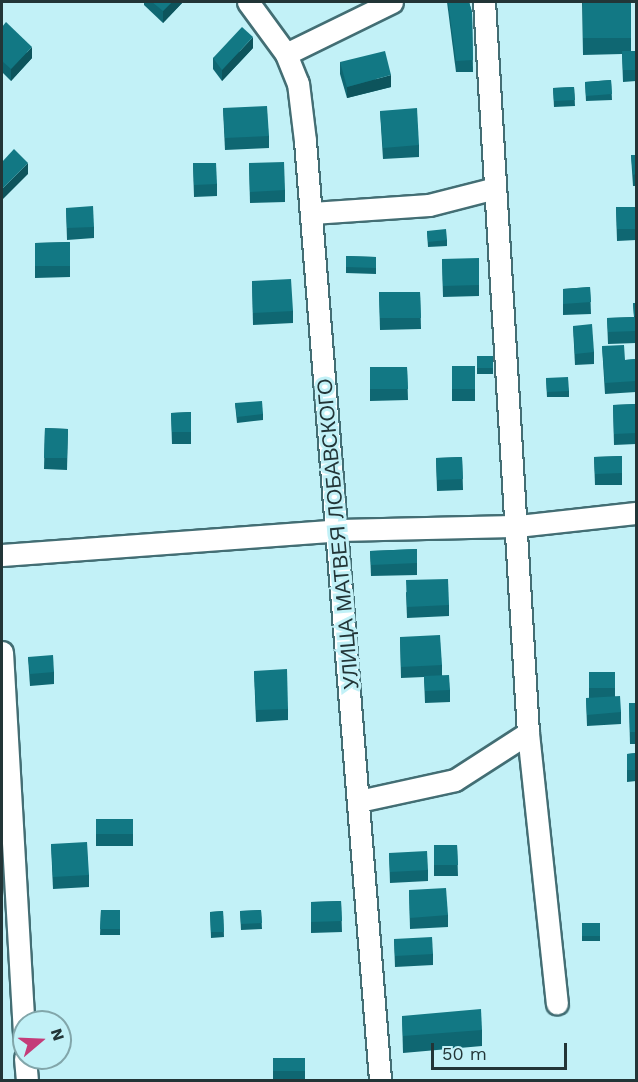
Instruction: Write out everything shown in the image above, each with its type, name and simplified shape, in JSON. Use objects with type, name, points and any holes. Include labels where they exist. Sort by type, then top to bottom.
[{"type":"street","name":"УЛИЦА МАТВЕЯ ЛОБАВСКОГО","points":[[248,2],[285,54],[298,82],[312,213],[339,531],[380,1080]]},
{"type":"street","points":[[285,54],[392,2]]},
{"type":"street","points":[[484,2],[492,189],[518,526],[528,733],[557,1003]]},
{"type":"street","points":[[312,213],[429,205],[492,189]]},
{"type":"street","points":[[2,555],[339,531],[518,526],[636,513]]},
{"type":"street","points":[[2,652],[23,1010]]},
{"type":"street","points":[[359,801],[455,780],[528,733]]},
{"type":"building","points":[[152,2],[172,2],[163,11]]},
{"type":"building","points":[[448,2],[469,2],[472,12],[473,60],[456,61]]},
{"type":"building","points":[[583,2],[631,2],[631,38],[583,38]]},
{"type":"building","points":[[6,22],[32,47],[11,69],[2,61],[2,27]]},
{"type":"building","points":[[242,27],[253,37],[222,70],[213,58]]},
{"type":"building","points":[[385,51],[391,75],[347,87],[340,62]]},
{"type":"building","points":[[622,51],[636,51],[636,70],[623,70]]},
{"type":"building","points":[[611,80],[612,94],[586,96],[585,82]]},
{"type":"building","points":[[574,87],[575,100],[554,101],[553,88]]},
{"type":"building","points":[[267,106],[269,136],[225,138],[223,108]]},
{"type":"building","points":[[417,108],[419,145],[383,148],[380,111]]},
{"type":"building","points":[[14,149],[28,163],[2,189],[2,162]]},
{"type":"building","points":[[631,155],[636,155],[636,174],[633,175]]},
{"type":"building","points":[[284,162],[285,190],[250,192],[249,163]]},
{"type":"building","points":[[193,163],[216,163],[217,184],[194,185]]},
{"type":"building","points":[[93,206],[94,227],[67,228],[66,208]]},
{"type":"building","points":[[616,207],[636,207],[636,229],[617,229]]},
{"type":"building","points":[[446,229],[447,240],[428,242],[427,231]]},
{"type":"building","points":[[70,242],[70,266],[35,266],[35,243]]},
{"type":"building","points":[[346,256],[376,257],[376,268],[346,267]]},
{"type":"building","points":[[479,258],[479,285],[443,286],[442,259]]},
{"type":"building","points":[[291,279],[293,311],[253,313],[252,281]]},
{"type":"building","points":[[590,287],[591,302],[563,304],[563,289]]},
{"type":"building","points":[[379,292],[420,292],[421,318],[380,318]]},
{"type":"building","points":[[633,303],[636,303],[636,316],[634,316]]},
{"type":"building","points":[[636,317],[636,331],[608,332],[607,318]]},
{"type":"building","points":[[592,324],[594,352],[575,354],[573,326]]},
{"type":"building","points":[[624,345],[625,360],[636,359],[636,381],[605,383],[602,346]]},
{"type":"building","points":[[477,356],[493,356],[493,368],[477,368]]},
{"type":"building","points":[[452,366],[475,366],[475,389],[452,389]]},
{"type":"building","points":[[370,367],[407,367],[408,389],[370,389]]},
{"type":"building","points":[[568,377],[569,391],[547,392],[546,378]]},
{"type":"building","points":[[262,401],[263,414],[237,417],[235,403]]},
{"type":"building","points":[[636,404],[636,433],[614,434],[613,405]]},
{"type":"building","points":[[191,412],[191,432],[172,432],[171,413]]},
{"type":"building","points":[[45,428],[68,429],[67,458],[44,458]]},
{"type":"building","points":[[622,456],[622,473],[595,474],[594,457]]},
{"type":"building","points":[[462,457],[463,479],[437,480],[436,458]]},
{"type":"building","points":[[417,549],[417,563],[371,565],[370,551]]},
{"type":"building","points":[[448,579],[449,605],[407,607],[406,580]]},
{"type":"building","points":[[440,635],[442,665],[401,667],[400,637]]},
{"type":"building","points":[[53,655],[54,672],[30,674],[28,657]]},
{"type":"building","points":[[287,669],[288,709],[256,710],[254,671]]},
{"type":"building","points":[[589,672],[615,672],[615,688],[589,688]]},
{"type":"building","points":[[449,675],[450,690],[425,691],[424,676]]},
{"type":"building","points":[[620,696],[621,712],[587,715],[586,698]]},
{"type":"building","points":[[629,703],[636,703],[636,732],[630,732]]},
{"type":"building","points":[[636,753],[636,770],[627,770],[627,754]]},
{"type":"building","points":[[96,819],[133,819],[133,834],[96,834]]},
{"type":"building","points":[[87,842],[89,875],[53,877],[51,844]]},
{"type":"building","points":[[434,845],[457,845],[458,865],[434,865]]},
{"type":"building","points":[[427,851],[428,870],[390,872],[389,853]]},
{"type":"building","points":[[446,888],[448,915],[410,918],[409,890]]},
{"type":"building","points":[[341,901],[342,921],[311,922],[311,902]]},
{"type":"building","points":[[101,910],[120,910],[120,929],[100,929]]},
{"type":"building","points":[[261,910],[262,923],[241,924],[240,911]]},
{"type":"building","points":[[223,911],[224,932],[211,932],[210,912]]},
{"type":"building","points":[[582,923],[600,923],[600,936],[582,936]]},
{"type":"building","points":[[432,937],[433,954],[395,956],[394,939]]},
{"type":"building","points":[[481,1009],[482,1030],[403,1036],[402,1016]]},
{"type":"building","points":[[273,1058],[305,1058],[305,1071],[273,1071]]}]
